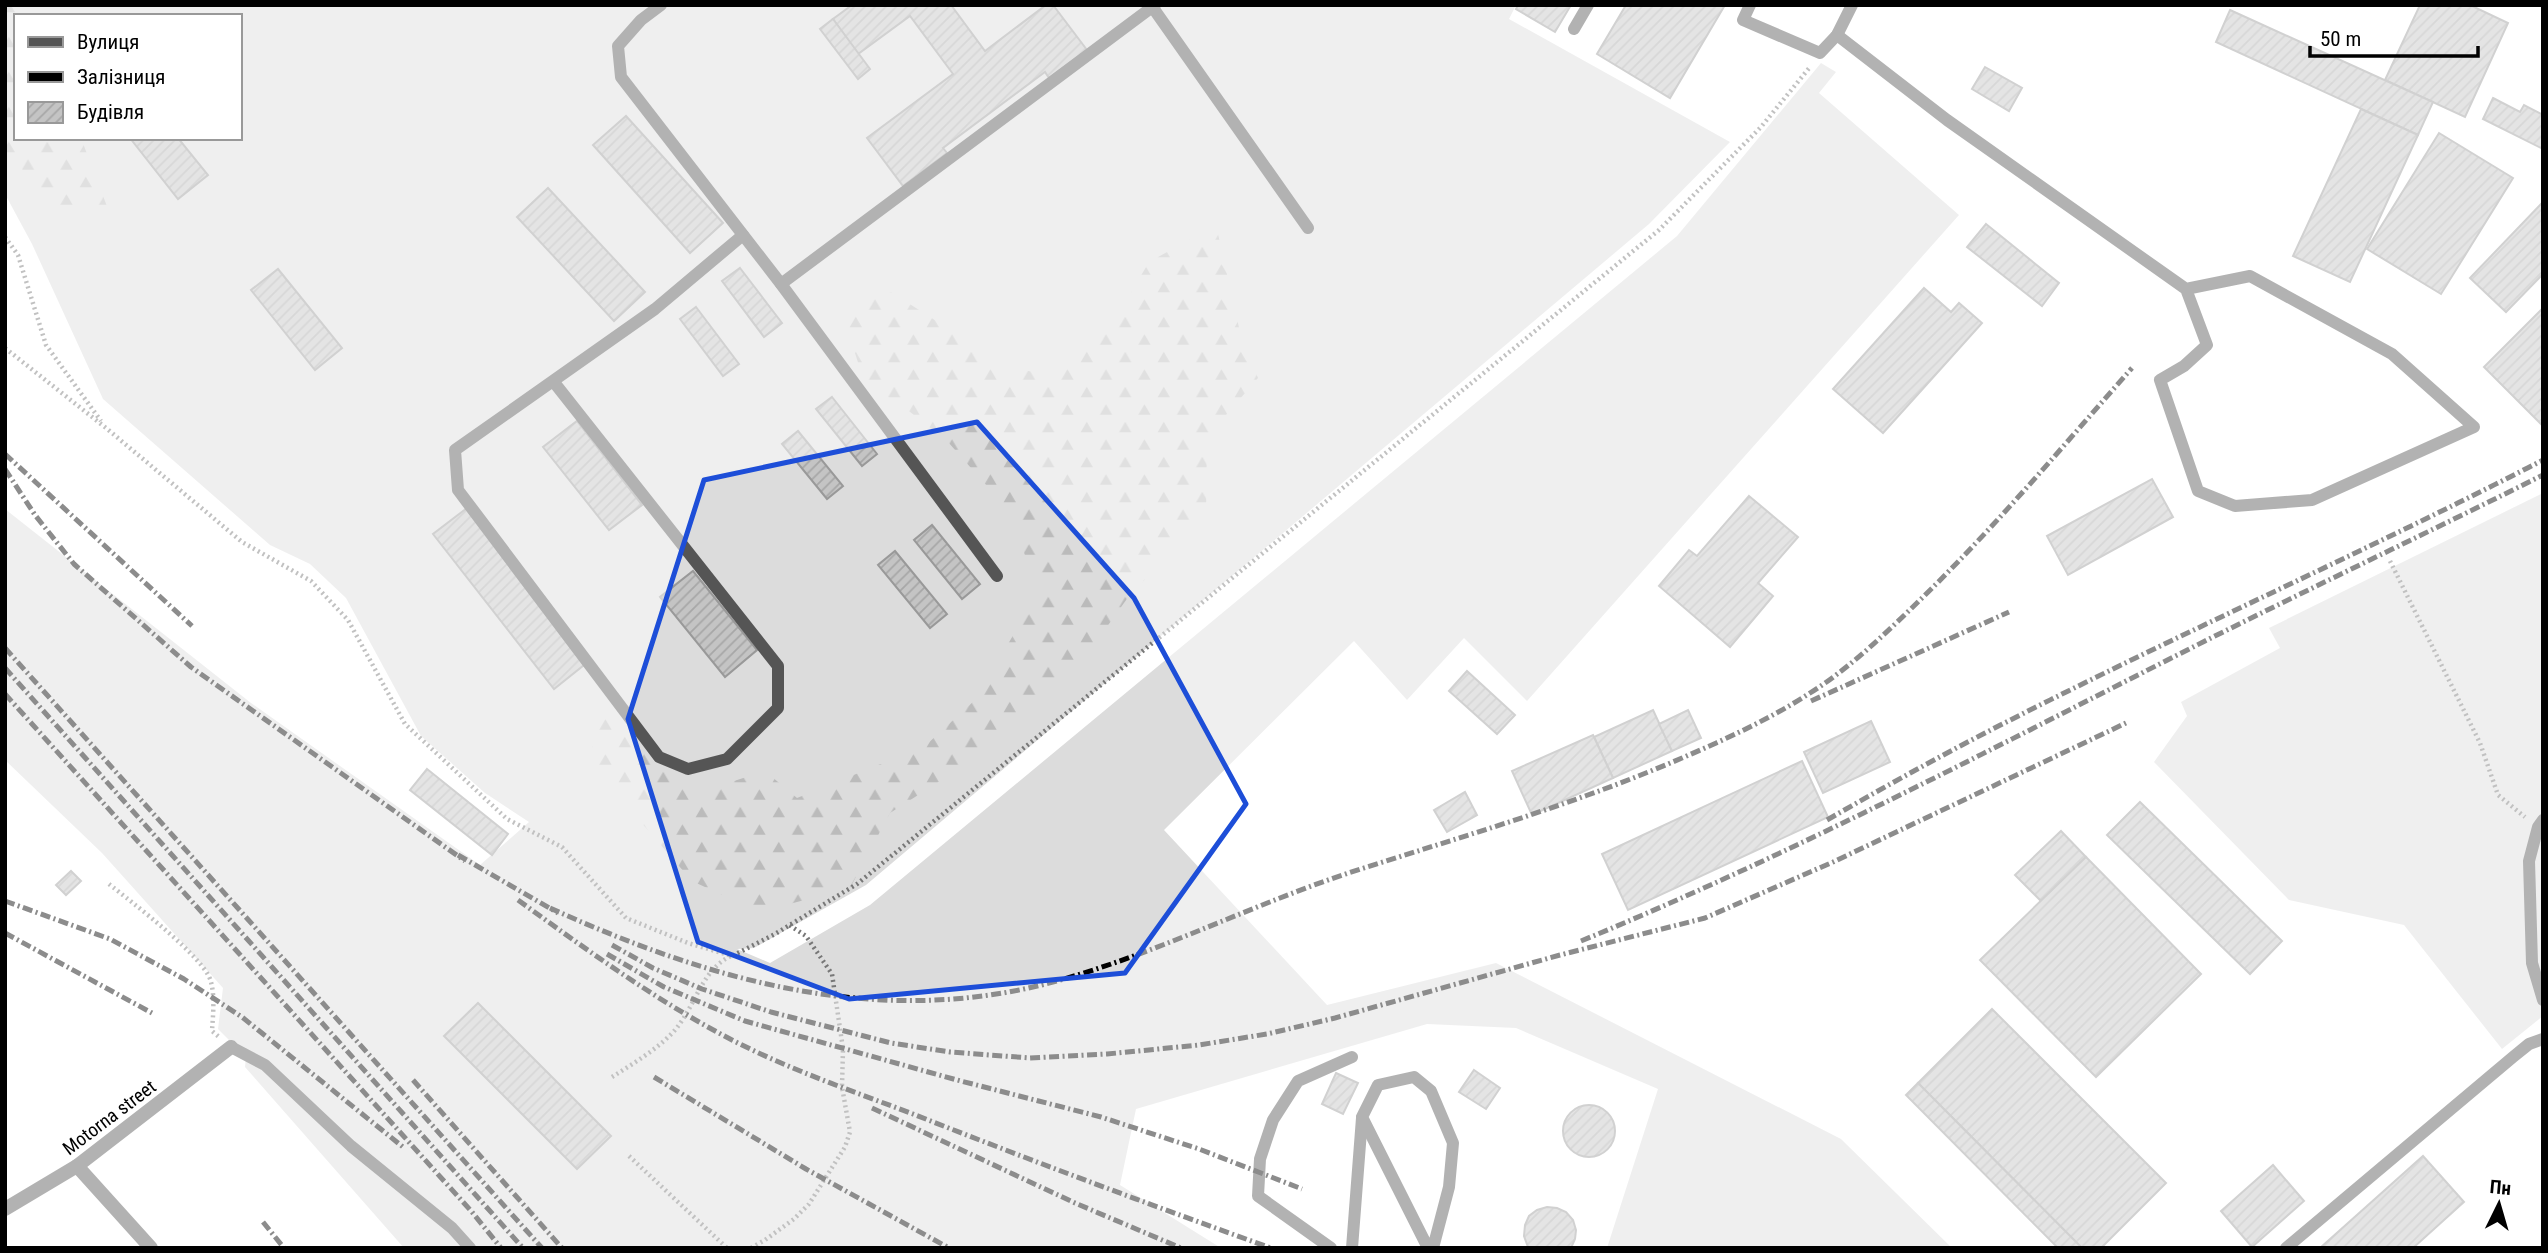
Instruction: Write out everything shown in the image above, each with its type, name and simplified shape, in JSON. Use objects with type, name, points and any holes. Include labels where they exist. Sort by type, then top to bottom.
[{"type":"street","name":"Motorna street","points":[[5,1209],[77,1167],[231,1047]]},
{"type":"street","points":[[77,1167],[151,1248]]},
{"type":"lane","points":[[661,5],[641,20],[618,46],[621,77],[781,284],[997,576]]},
{"type":"lane","points":[[1574,29],[1588,5]]},
{"type":"lane","points":[[1750,5],[1743,20],[1821,53],[1837,34],[1852,5]]},
{"type":"lane","points":[[781,284],[1153,6],[1308,229]]},
{"type":"lane","points":[[1837,34],[1947,120],[2186,289],[2207,345],[2184,366],[2160,380],[2199,491],[2235,506],[2312,500],[2474,427],[2392,354],[2250,276],[2186,289]]},
{"type":"lane","points":[[553,381],[778,666],[778,708],[727,759],[688,769],[659,757],[458,490],[455,450],[655,309],[743,234]]},
{"type":"lane","points":[[2540,823],[2529,861],[2532,963],[2543,1000]]},
{"type":"lane","points":[[2286,1248],[2513,1057],[2529,1044],[2543,1039]]},
{"type":"lane","points":[[231,1047],[265,1065],[351,1146],[452,1228],[470,1248]]},
{"type":"lane","points":[[1331,1248],[1258,1196],[1260,1159],[1273,1120],[1298,1081],[1352,1057]]},
{"type":"lane","points":[[1352,1248],[1362,1117],[1378,1085],[1414,1077],[1432,1091],[1453,1143],[1450,1186],[1431,1248]]},
{"type":"lane","points":[[1362,1117],[1431,1248]]},
{"type":"path","points":[[612,1077],[635,1063],[676,1029],[711,971],[720,961],[789,925],[857,884],[1659,230],[1761,127],[1821,53]]},
{"type":"path","points":[[5,237],[18,255],[46,345],[106,428]]},
{"type":"path","points":[[5,348],[242,542],[311,580],[348,620],[405,724],[507,819],[562,847],[626,918],[688,943],[732,956]]},
{"type":"path","points":[[2390,561],[2480,743],[2498,796],[2540,823]]},
{"type":"path","points":[[109,884],[179,941],[211,979],[212,1031],[231,1047]]},
{"type":"path","points":[[751,1248],[775,1233],[809,1204],[845,1147],[850,1132],[842,1087],[844,1049],[839,1029],[838,997],[832,974],[806,936],[789,925]]},
{"type":"path","points":[[629,1156],[727,1248]]},
{"type":"highlighted area","points":[[977,422],[1134,598],[1246,804],[1125,973],[849,999],[698,942],[628,719],[704,480]]},
{"type":"green space","points":[[5,5],[1516,5],[1509,19],[1730,142],[1649,224],[866,885],[754,948],[737,949],[770,963],[870,905],[1677,236],[1821,63],[1836,72],[1819,93],[1959,215],[1527,701],[1464,638],[1407,700],[1354,641],[1164,830],[1327,1005],[1496,963],[1841,1139],[1952,1248],[1607,1248],[1658,1089],[1516,1028],[1427,1024],[1136,1109],[1120,1185],[1221,1248],[404,1248],[245,1067],[246,1057],[218,1029],[223,988],[102,853],[5,760],[5,509],[251,703],[480,865],[529,822],[485,793],[421,736],[346,598],[310,564],[270,545],[103,399],[32,244],[5,194]]},
{"type":"green space","points":[[5,5],[14,5],[17,14],[14,14],[14,140],[82,140],[108,209],[59,205],[5,153]]},
{"type":"green space","points":[[1216,225],[1240,332],[1258,378],[1207,437],[1206,516],[1129,596],[1096,642],[976,758],[890,813],[850,888],[759,912],[692,881],[587,760],[607,709],[691,795],[765,771],[797,798],[925,746],[975,700],[1038,593],[1010,512],[948,442],[900,404],[865,384],[842,313],[891,292],[955,333],[985,364],[1060,376],[1123,306],[1149,262]]},
{"type":"green space","points":[[2543,493],[2543,1016],[2502,1049],[2404,925],[2289,900],[2154,762],[2187,716],[2181,702],[2280,648],[2269,628]]},
{"type":"building","points":[[852,5],[951,5],[985,51],[1046,5],[1053,5],[1087,50],[1049,78],[1045,72],[943,148],[947,153],[903,186],[867,138],[953,74],[910,16],[858,54],[833,19]]},
{"type":"building","points":[[1518,5],[1571,5],[1555,32],[1516,9]]},
{"type":"building","points":[[1626,5],[1725,5],[1670,98],[1597,54]]},
{"type":"building","points":[[2420,5],[2470,5],[2508,23],[2465,117],[2385,80]]},
{"type":"building","points":[[2230,10],[2433,102],[2418,135],[2216,42]]},
{"type":"building","points":[[833,19],[870,69],[858,79],[820,29]]},
{"type":"building","points":[[1985,67],[2022,88],[2009,111],[1972,89]]},
{"type":"building","points":[[2493,98],[2520,112],[2524,105],[2543,115],[2543,149],[2483,119]]},
{"type":"building","points":[[2361,109],[2418,135],[2350,282],[2293,256]]},
{"type":"building","points":[[626,116],[723,223],[690,253],[593,145]]},
{"type":"building","points":[[2439,133],[2513,178],[2441,294],[2367,249]]},
{"type":"building","points":[[132,140],[180,140],[208,175],[178,199]]},
{"type":"building","points":[[548,188],[645,292],[614,321],[517,217]]},
{"type":"building","points":[[2543,202],[2543,274],[2506,312],[2470,278]]},
{"type":"building","points":[[1986,224],[2059,283],[2042,306],[1967,247]]},
{"type":"building","points":[[740,268],[782,323],[764,337],[722,281]]},
{"type":"building","points":[[278,269],[342,348],[315,370],[251,290]]},
{"type":"building","points":[[1924,288],[1951,312],[1959,303],[1982,323],[1883,433],[1833,389]]},
{"type":"building","points":[[696,307],[739,364],[723,376],[680,319]]},
{"type":"building","points":[[2543,308],[2543,426],[2484,367]]},
{"type":"building","points":[[832,397],[877,454],[862,466],[816,409]]},
{"type":"building","points":[[577,421],[642,505],[609,530],[543,447]]},
{"type":"building","points":[[798,431],[843,486],[827,499],[782,444]]},
{"type":"building","points":[[2152,479],[2173,517],[2068,575],[2047,536]]},
{"type":"building","points":[[1749,496],[1798,537],[1758,583],[1773,596],[1730,647],[1659,586],[1689,550],[1697,556]]},
{"type":"building","points":[[467,508],[584,665],[554,689],[433,534]]},
{"type":"building","points":[[932,525],[980,584],[962,599],[914,540]]},
{"type":"building","points":[[895,551],[947,614],[930,628],[878,565]]},
{"type":"building","points":[[693,571],[757,650],[725,677],[660,597]]},
{"type":"building","points":[[1467,671],[1515,715],[1497,734],[1449,691]]},
{"type":"building","points":[[1653,710],[1672,751],[1613,778],[1594,737]]},
{"type":"building","points":[[1688,710],[1701,738],[1672,751],[1659,724]]},
{"type":"building","points":[[1871,721],[1890,762],[1823,793],[1804,752]]},
{"type":"building","points":[[1593,735],[1613,778],[1532,815],[1512,771]]},
{"type":"building","points":[[1802,761],[1828,817],[1628,910],[1602,854]]},
{"type":"building","points":[[427,769],[508,834],[492,855],[410,790]]},
{"type":"building","points":[[1465,792],[1477,815],[1447,832],[1434,810]]},
{"type":"building","points":[[2140,802],[2282,941],[2250,974],[2107,835]]},
{"type":"building","points":[[2061,831],[2086,857],[2041,901],[2015,875]]},
{"type":"building","points":[[2086,857],[2201,974],[2096,1077],[1980,960]]},
{"type":"building","points":[[71,871],[81,881],[66,895],[56,885]]},
{"type":"building","points":[[478,1003],[611,1136],[577,1169],[444,1036]]},
{"type":"building","points":[[1992,1009],[2166,1183],[2101,1248],[2082,1248],[1918,1083]]},
{"type":"building","points":[[1474,1070],[1500,1088],[1486,1109],[1459,1092]]},
{"type":"building","points":[[1336,1073],[1358,1083],[1343,1114],[1322,1104]]},
{"type":"building","points":[[1918,1083],[2082,1248],[2058,1248],[1906,1095]]},
{"type":"building","points":[[1589,1105],[1599,1107],[1607,1113],[1613,1121],[1613,1141],[1607,1149],[1599,1155],[1589,1157],[1579,1155],[1571,1149],[1565,1141],[1563,1131],[1565,1121],[1571,1113],[1579,1107]]},
{"type":"building","points":[[2423,1156],[2464,1202],[2413,1248],[2320,1248]]},
{"type":"building","points":[[2273,1165],[2304,1201],[2252,1247],[2221,1211]]},
{"type":"building","points":[[1547,1207],[1566,1212],[1573,1220],[1576,1230],[1571,1248],[1528,1247],[1524,1236],[1529,1216]]},
{"type":"railway","points":[[550,908],[674,958],[737,977],[801,991],[866,999],[931,1000],[997,994],[1103,967],[1329,880],[1605,789],[1715,743],[1795,702],[1853,661],[1920,600],[2002,515],[2132,368]]},
{"type":"railway","points":[[5,454],[192,626]]},
{"type":"railway","points":[[1827,820],[1945,754],[2054,698],[2543,460]]},
{"type":"railway","points":[[5,469],[35,515],[74,564],[191,667],[465,861]]},
{"type":"railway","points":[[1581,941],[1818,835],[2543,475]]},
{"type":"railway","points":[[1811,701],[2009,612]]},
{"type":"railway","points":[[5,648],[542,1248]]},
{"type":"railway","points":[[5,668],[523,1248]]},
{"type":"railway","points":[[5,694],[472,1212],[501,1248]]},
{"type":"railway","points":[[612,945],[653,968],[702,989],[771,1012],[891,1043],[950,1052],[1030,1058],[1199,1045],[1267,1034],[1335,1018],[1560,955],[1705,918],[1833,862],[2126,723]]},
{"type":"railway","points":[[458,855],[558,913]]},
{"type":"railway","points":[[518,900],[666,1002],[764,1056],[1047,1166],[1271,1248]]},
{"type":"railway","points":[[5,901],[110,939],[184,979],[242,1017],[403,1147]]},
{"type":"railway","points":[[5,933],[152,1013]]},
{"type":"railway","points":[[607,954],[664,987],[745,1021],[1101,1117],[1199,1149],[1302,1189]]},
{"type":"railway","points":[[654,1077],[806,1169],[949,1248]]},
{"type":"railway","points":[[413,1080],[562,1248]]},
{"type":"railway","points":[[872,1108],[1075,1203],[1181,1248]]},
{"type":"railway","points":[[263,1222],[284,1248]]}]
